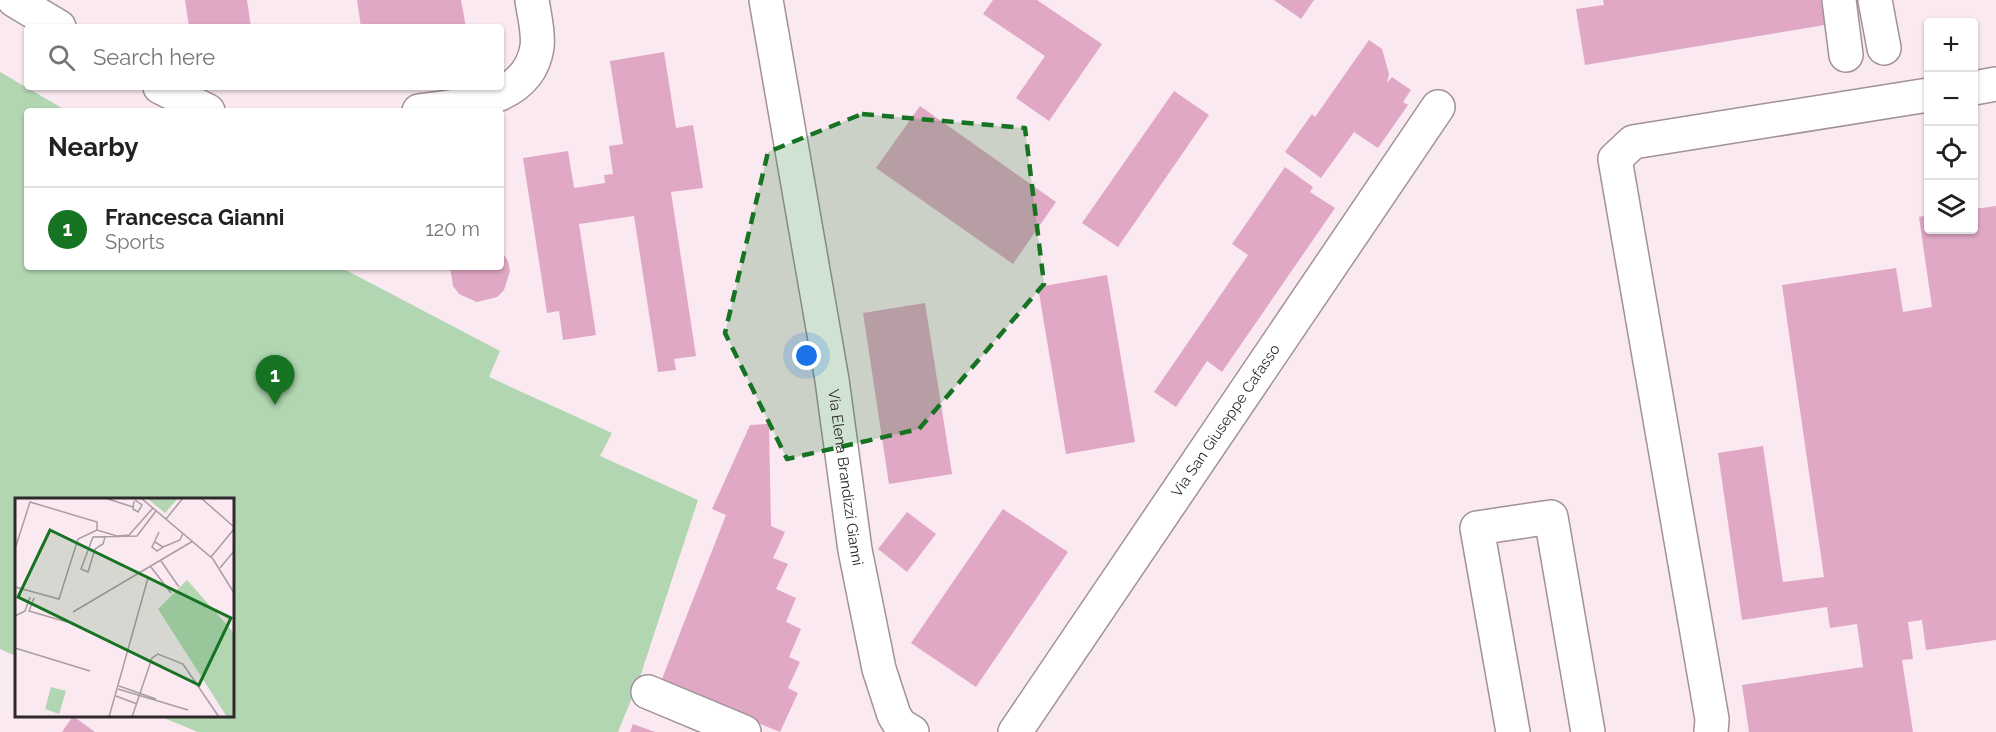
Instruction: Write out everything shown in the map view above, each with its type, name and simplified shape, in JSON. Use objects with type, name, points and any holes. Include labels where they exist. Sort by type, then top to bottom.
[{"type":"street","points":[[14,0],[54,24]]},
{"type":"street","points":[[438,108],[488,100],[520,80],[529,69],[537,48],[532,0]]},
{"type":"street","name":"Via Elena Brandizzi Gianni","points":[[766,0],[832,380],[855,550],[874,647],[894,715],[900,725],[912,732]]},
{"type":"street","points":[[1839,0],[1846,55]]},
{"type":"street","points":[[1875,0],[1884,48]]},
{"type":"street","points":[[1978,87],[1996,84]]},
{"type":"street","points":[[166,90],[202,108]]},
{"type":"street","points":[[1711,732],[1712,719],[1615,159],[1633,142],[1924,96]]},
{"type":"street","name":"Via San Giuseppe Cafasso","points":[[1015,732],[1438,107]]},
{"type":"street","points":[[1513,732],[1477,528],[1551,517],[1588,732]]},
{"type":"street","points":[[648,692],[744,732]]},
{"type":"highlighted area","points":[[862,114],[1025,128],[1044,284],[919,429],[787,459],[725,333],[768,152]]},
{"type":"green space","points":[[0,72],[24,86],[24,90],[31,90],[62,108],[24,108],[24,270],[346,270],[500,351],[489,377],[612,433],[600,456],[698,500],[638,683],[618,732],[198,732],[161,717],[234,717],[234,498],[15,498],[15,656],[0,649]]},
{"type":"building","points":[[185,0],[247,0],[251,24],[189,24]]},
{"type":"building","points":[[357,0],[461,0],[465,24],[361,24]]},
{"type":"building","points":[[993,0],[1037,0],[1102,44],[1049,121],[1016,98],[1045,56],[983,14]]},
{"type":"building","points":[[1274,0],[1314,0],[1301,19]]},
{"type":"building","points":[[1603,0],[1821,0],[1825,25],[1585,65],[1576,9],[1604,5]]},
{"type":"building","points":[[1369,40],[1382,49],[1389,74],[1387,83],[1392,77],[1411,90],[1403,102],[1408,105],[1378,148],[1354,132],[1321,178],[1285,152],[1312,114],[1315,117]]},
{"type":"building","points":[[664,52],[676,128],[693,125],[703,188],[671,192],[696,356],[674,359],[676,370],[658,372],[634,216],[579,224],[596,335],[563,340],[559,311],[547,313],[523,158],[568,151],[574,188],[605,183],[604,175],[613,174],[609,146],[623,144],[610,61]]},
{"type":"building","points":[[1174,91],[1209,115],[1118,247],[1082,223]]},
{"type":"building","points":[[920,106],[1056,202],[1013,264],[876,168]]},
{"type":"building","points":[[1285,167],[1313,187],[1310,192],[1335,208],[1222,372],[1207,361],[1176,407],[1154,392],[1248,255],[1232,244]]},
{"type":"building","points":[[1996,206],[1996,640],[1926,650],[1922,620],[1908,622],[1913,659],[1902,660],[1913,732],[1749,732],[1742,685],[1863,667],[1857,624],[1830,628],[1827,607],[1742,620],[1718,453],[1763,446],[1783,582],[1824,577],[1782,285],[1896,268],[1903,312],[1932,307],[1919,217],[1924,216],[1924,234],[1978,234],[1978,208]]},
{"type":"building","points":[[504,255],[508,261],[510,271],[504,290],[497,297],[477,302],[459,294],[453,286],[450,270],[504,270]]},
{"type":"building","points":[[1107,275],[1135,442],[1066,454],[1038,287]]},
{"type":"building","points":[[925,303],[952,474],[889,484],[863,313]]},
{"type":"building","points":[[769,424],[771,526],[785,532],[773,558],[788,564],[776,589],[796,598],[786,622],[801,629],[789,657],[800,662],[788,688],[798,693],[780,732],[660,684],[726,515],[712,509],[750,425]]},
{"type":"building","points":[[1003,509],[1068,552],[976,687],[911,643]]},
{"type":"building","points":[[907,512],[936,534],[907,572],[878,549]]},
{"type":"building","points":[[74,717],[95,732],[62,732]]},
{"type":"building","points":[[633,724],[655,732],[630,732]]},
{"type":"place","name":"Francesca Gianni","points":[[275,405]]}]
